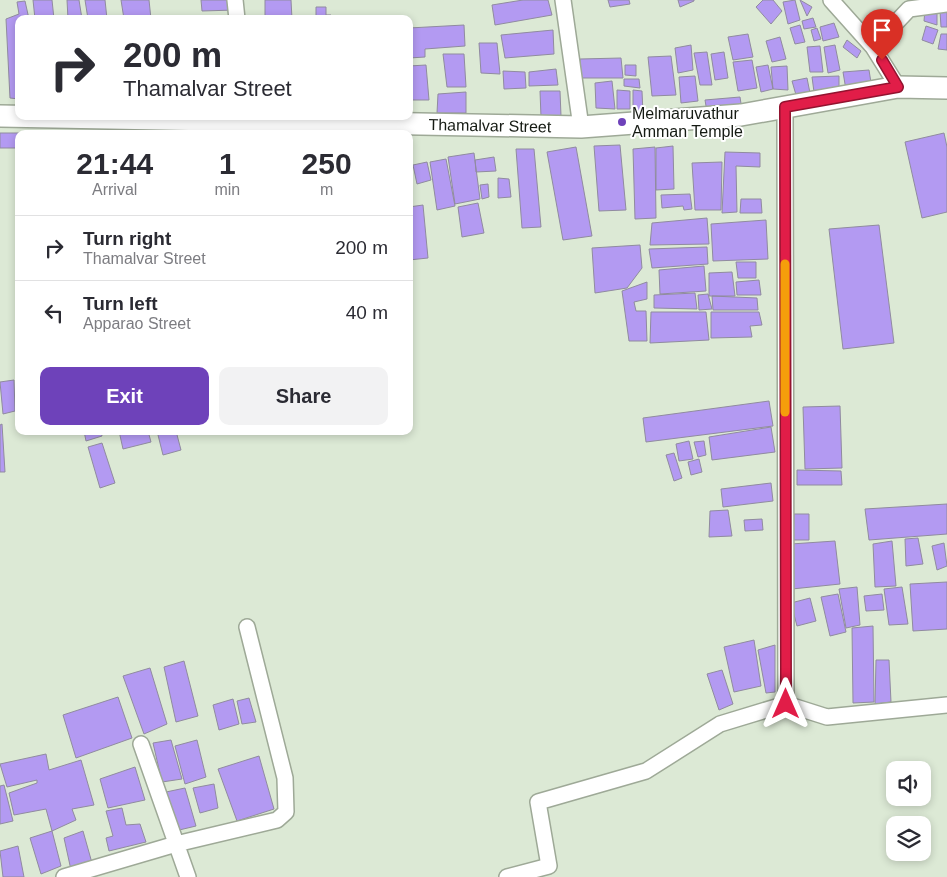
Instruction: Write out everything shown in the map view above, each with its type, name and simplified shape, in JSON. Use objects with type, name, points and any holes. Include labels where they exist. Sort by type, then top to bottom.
[{"type":"street","points":[[235,0],[237,15]]},
{"type":"street","points":[[563,0],[581,127]]},
{"type":"street","points":[[831,0],[873,47],[898,87]]},
{"type":"street","points":[[873,47],[908,9],[947,4]]},
{"type":"street","name":"Thamalvar Street","points":[[324,120],[581,127],[741,115],[898,87],[947,88]]},
{"type":"street","points":[[785,107],[786,704]]},
{"type":"street","name":"Thamalvar Street","points":[[0,116],[15,116]]},
{"type":"street","points":[[64,877],[176,844],[277,820],[286,812],[285,778],[247,627]]},
{"type":"street","points":[[507,877],[549,866],[538,802],[646,771],[720,724],[786,704],[827,717],[947,705]]},
{"type":"street","points":[[140,744],[188,877]]},
{"type":"building","points":[[33,0],[52,0],[54,15],[35,15]]},
{"type":"building","points":[[67,0],[79,0],[81,15],[68,15]]},
{"type":"building","points":[[85,0],[105,0],[107,15],[87,15]]},
{"type":"building","points":[[121,0],[149,0],[151,15],[123,15]]},
{"type":"building","points":[[201,0],[233,0],[235,10],[202,11]]},
{"type":"building","points":[[265,0],[291,0],[292,15],[265,15]]},
{"type":"building","points":[[523,0],[548,0],[552,15],[495,25],[492,5]]},
{"type":"building","points":[[608,0],[629,0],[630,4],[610,7]]},
{"type":"building","points":[[678,0],[694,0],[694,1],[680,7]]},
{"type":"building","points":[[763,0],[773,0],[782,11],[771,24],[756,7]]},
{"type":"building","points":[[795,0],[800,20],[788,24],[783,2]]},
{"type":"building","points":[[800,0],[812,7],[807,16]]},
{"type":"building","points":[[25,1],[28,15],[16,15],[19,14],[17,2]]},
{"type":"building","points":[[316,7],[326,7],[326,15],[316,15]]},
{"type":"building","points":[[925,9],[937,12],[937,25],[924,21]]},
{"type":"building","points":[[940,11],[947,12],[947,27],[941,27]]},
{"type":"building","points":[[15,16],[15,99],[10,98],[6,19]]},
{"type":"building","points":[[813,18],[816,27],[804,29],[802,21]]},
{"type":"building","points":[[834,23],[839,37],[823,41],[820,27]]},
{"type":"building","points":[[464,25],[465,46],[425,49],[425,57],[413,58],[413,28]]},
{"type":"building","points":[[800,25],[805,42],[795,44],[790,28]]},
{"type":"building","points":[[926,26],[938,30],[933,44],[922,40]]},
{"type":"building","points":[[817,28],[821,39],[814,41],[811,30]]},
{"type":"building","points":[[553,30],[554,54],[505,58],[501,35]]},
{"type":"building","points":[[748,34],[753,57],[733,60],[728,37]]},
{"type":"building","points":[[941,34],[947,34],[947,50],[938,49]]},
{"type":"building","points":[[780,37],[786,59],[772,62],[766,41]]},
{"type":"building","points":[[847,40],[861,51],[857,58],[843,47]]},
{"type":"building","points":[[479,43],[497,43],[500,74],[481,73]]},
{"type":"building","points":[[691,45],[693,70],[678,73],[675,48]]},
{"type":"building","points":[[835,45],[840,70],[828,73],[824,47]]},
{"type":"building","points":[[820,46],[823,72],[810,72],[807,47]]},
{"type":"building","points":[[707,52],[712,85],[700,85],[694,53]]},
{"type":"building","points":[[724,52],[728,78],[715,80],[711,54]]},
{"type":"building","points":[[443,54],[464,54],[466,87],[447,87]]},
{"type":"building","points":[[671,56],[676,95],[652,96],[648,57]]},
{"type":"building","points":[[621,58],[623,78],[580,78],[580,59]]},
{"type":"building","points":[[752,60],[757,88],[738,91],[733,62]]},
{"type":"building","points":[[426,65],[429,100],[413,100],[413,66]]},
{"type":"building","points":[[625,65],[636,65],[636,76],[625,75]]},
{"type":"building","points":[[768,65],[773,89],[761,92],[756,67]]},
{"type":"building","points":[[787,66],[788,90],[773,89],[771,67]]},
{"type":"building","points":[[556,69],[558,85],[529,86],[529,72]]},
{"type":"building","points":[[869,70],[872,89],[846,90],[843,72]]},
{"type":"building","points":[[503,71],[525,72],[526,88],[504,89]]},
{"type":"building","points":[[695,76],[698,101],[681,103],[679,77]]},
{"type":"building","points":[[839,76],[839,90],[814,92],[812,77]]},
{"type":"building","points":[[807,78],[810,93],[796,95],[792,81]]},
{"type":"building","points":[[624,79],[639,79],[640,88],[624,86]]},
{"type":"building","points":[[612,81],[615,109],[596,108],[595,83]]},
{"type":"building","points":[[617,90],[630,91],[630,109],[617,109]]},
{"type":"building","points":[[633,90],[642,91],[643,114],[633,112]]},
{"type":"building","points":[[540,91],[560,91],[561,116],[541,117]]},
{"type":"building","points":[[466,92],[466,113],[437,113],[438,94]]},
{"type":"building","points":[[740,97],[742,110],[707,112],[705,100]]},
{"type":"building","points":[[0,133],[15,133],[15,148],[0,148]]},
{"type":"building","points":[[944,133],[947,147],[947,212],[922,218],[905,142]]},
{"type":"building","points":[[620,145],[626,210],[599,211],[594,146]]},
{"type":"building","points":[[673,146],[674,189],[656,190],[656,148]]},
{"type":"building","points":[[576,147],[592,236],[563,240],[547,152]]},
{"type":"building","points":[[655,147],[656,218],[635,219],[633,149]]},
{"type":"building","points":[[516,149],[534,149],[541,227],[522,228]]},
{"type":"building","points":[[725,152],[760,153],[760,167],[736,166],[737,212],[722,213]]},
{"type":"building","points":[[474,153],[480,199],[455,204],[448,157]]},
{"type":"building","points":[[494,157],[496,171],[476,172],[475,160]]},
{"type":"building","points":[[446,159],[455,206],[437,210],[430,162]]},
{"type":"building","points":[[427,162],[431,180],[417,184],[413,165]]},
{"type":"building","points":[[722,162],[721,210],[695,210],[692,163]]},
{"type":"building","points":[[498,178],[509,179],[511,197],[498,198]]},
{"type":"building","points":[[488,184],[489,197],[482,199],[480,185]]},
{"type":"building","points":[[690,194],[692,209],[684,210],[683,206],[662,208],[661,195]]},
{"type":"building","points":[[741,199],[761,199],[762,213],[740,213]]},
{"type":"building","points":[[478,203],[484,233],[462,237],[458,207]]},
{"type":"building","points":[[423,205],[428,258],[413,260],[413,206]]},
{"type":"building","points":[[707,218],[709,244],[650,245],[652,223]]},
{"type":"building","points":[[766,220],[768,259],[713,261],[711,224]]},
{"type":"building","points":[[879,225],[894,343],[843,349],[829,229]]},
{"type":"building","points":[[640,245],[642,268],[627,288],[595,293],[592,248]]},
{"type":"building","points":[[707,247],[708,264],[652,268],[649,249]]},
{"type":"building","points":[[736,262],[756,262],[756,278],[738,278]]},
{"type":"building","points":[[704,266],[706,291],[660,294],[659,270]]},
{"type":"building","points":[[732,272],[735,296],[709,296],[709,273]]},
{"type":"building","points":[[759,280],[761,295],[737,295],[736,282]]},
{"type":"building","points":[[647,282],[647,299],[634,302],[636,311],[646,311],[647,341],[629,341],[622,291]]},
{"type":"building","points":[[695,293],[697,309],[654,308],[654,295]]},
{"type":"building","points":[[708,294],[712,309],[699,310],[698,295]]},
{"type":"building","points":[[712,296],[757,298],[758,310],[713,310]]},
{"type":"building","points":[[651,312],[706,312],[709,340],[650,343]]},
{"type":"building","points":[[711,312],[759,312],[762,325],[750,326],[752,337],[711,338]]},
{"type":"building","points":[[14,380],[15,411],[3,414],[0,382]]},
{"type":"building","points":[[769,401],[773,426],[646,442],[643,418]]},
{"type":"building","points":[[840,406],[842,468],[805,469],[803,407]]},
{"type":"building","points":[[2,424],[5,472],[0,472],[0,425]]},
{"type":"building","points":[[771,427],[775,452],[712,460],[709,437]]},
{"type":"building","points":[[85,435],[102,435],[102,436],[86,441]]},
{"type":"building","points":[[120,435],[149,435],[151,442],[123,449]]},
{"type":"building","points":[[158,435],[177,435],[181,450],[163,455]]},
{"type":"building","points":[[689,441],[693,459],[679,461],[676,444]]},
{"type":"building","points":[[704,441],[706,455],[698,457],[694,442]]},
{"type":"building","points":[[102,443],[115,483],[100,488],[88,447]]},
{"type":"building","points":[[674,453],[682,478],[674,481],[666,455]]},
{"type":"building","points":[[699,459],[702,472],[691,475],[688,462]]},
{"type":"building","points":[[797,470],[841,471],[842,485],[797,485]]},
{"type":"building","points":[[771,483],[773,501],[723,507],[721,489]]},
{"type":"building","points":[[947,504],[947,534],[869,540],[865,509]]},
{"type":"building","points":[[728,510],[732,536],[709,537],[710,511]]},
{"type":"building","points":[[794,514],[809,514],[809,540],[793,540]]},
{"type":"building","points":[[762,519],[763,530],[745,531],[744,520]]},
{"type":"building","points":[[918,538],[923,564],[906,566],[905,539]]},
{"type":"building","points":[[835,541],[840,584],[792,589],[791,544]]},
{"type":"building","points":[[892,541],[896,586],[875,587],[873,544]]},
{"type":"building","points":[[944,543],[947,566],[937,570],[932,546]]},
{"type":"building","points":[[947,582],[947,629],[913,631],[910,584]]},
{"type":"building","points":[[857,587],[860,625],[846,628],[839,589]]},
{"type":"building","points":[[902,587],[908,624],[889,625],[884,589]]},
{"type":"building","points":[[838,594],[846,632],[830,636],[821,597]]},
{"type":"building","points":[[882,594],[884,610],[866,611],[864,596]]},
{"type":"building","points":[[810,598],[816,621],[797,626],[791,603]]},
{"type":"building","points":[[873,626],[874,702],[853,703],[852,628]]},
{"type":"building","points":[[754,640],[761,686],[734,692],[724,647]]},
{"type":"building","points":[[775,645],[775,692],[766,693],[758,650]]},
{"type":"building","points":[[876,660],[889,660],[891,702],[875,704]]},
{"type":"building","points":[[184,661],[198,716],[176,722],[164,667]]},
{"type":"building","points":[[150,668],[167,724],[144,734],[123,676]]},
{"type":"building","points":[[722,670],[733,704],[719,710],[707,674]]},
{"type":"building","points":[[118,697],[132,738],[76,758],[63,715]]},
{"type":"building","points":[[249,698],[256,722],[242,724],[237,701]]},
{"type":"building","points":[[233,699],[239,724],[219,730],[213,705]]},
{"type":"building","points":[[171,740],[182,779],[162,782],[153,743]]},
{"type":"building","points":[[197,740],[206,777],[185,784],[175,746]]},
{"type":"building","points":[[46,754],[49,770],[81,760],[94,805],[72,809],[76,820],[52,831],[46,809],[14,815],[9,793],[37,783],[37,780],[7,787],[0,764]]},
{"type":"building","points":[[259,756],[274,809],[237,821],[218,769]]},
{"type":"building","points":[[135,767],[145,800],[108,808],[100,779]]},
{"type":"building","points":[[214,784],[218,808],[200,813],[193,788]]},
{"type":"building","points":[[4,785],[13,821],[0,824],[0,786]]},
{"type":"building","points":[[185,788],[196,826],[175,831],[166,792]]},
{"type":"building","points":[[122,808],[126,825],[140,824],[146,842],[109,851],[106,838],[113,836],[106,811]]},
{"type":"building","points":[[52,831],[61,866],[41,874],[30,838]]},
{"type":"building","points":[[83,831],[92,863],[71,870],[64,838]]},
{"type":"building","points":[[18,846],[24,877],[3,877],[0,851]]},
{"type":"slow traffic","points":[[785,264],[785,412]]},
{"type":"place","name":"Melmaruvathur Amman Temple","points":[[622,122]]},
{"type":"route","points":[[786,704],[785,107],[898,87],[882,60]]}]
